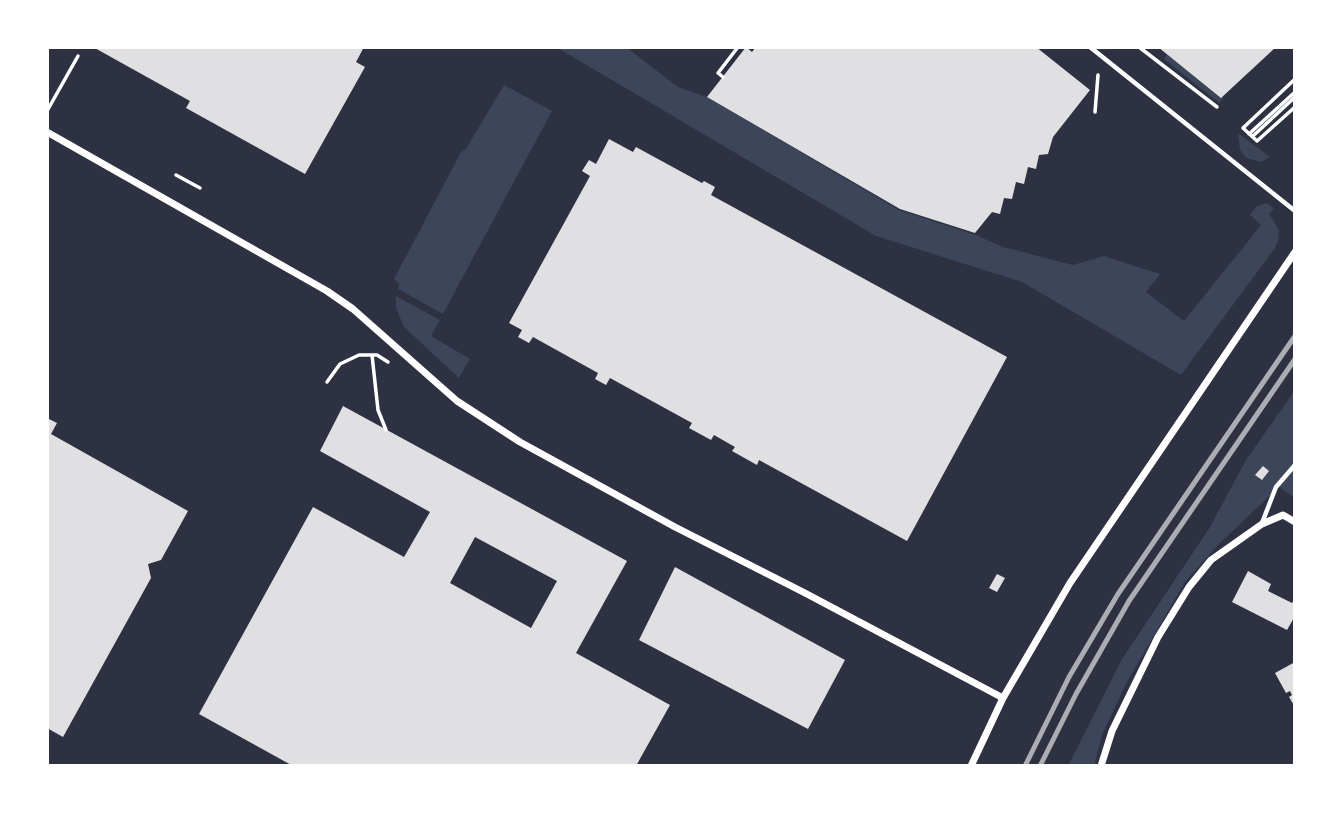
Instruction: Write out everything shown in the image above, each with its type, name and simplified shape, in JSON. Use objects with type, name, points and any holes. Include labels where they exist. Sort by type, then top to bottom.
[{"type":"street","points":[[47,132],[327,291],[353,309],[457,401],[520,442],[1003,698]]},
{"type":"street","points":[[971,766],[1003,698],[1052,612],[1112,517],[1295,252]]},
{"type":"street","points":[[1101,766],[1123,707],[1158,638],[1189,587],[1211,560],[1262,524],[1283,515],[1295,522]]},
{"type":"lane","points":[[1090,47],[1295,211]]},
{"type":"lane","points":[[1262,524],[1276,487],[1295,465]]},
{"type":"path","points":[[723,77],[718,73],[738,47]]},
{"type":"path","points":[[1139,47],[1217,107]]},
{"type":"path","points":[[47,111],[78,56]]},
{"type":"path","points":[[1095,112],[1098,75]]},
{"type":"path","points":[[1295,79],[1243,128],[1257,141],[1295,107]]},
{"type":"path","points":[[1250,135],[1295,92]]},
{"type":"path","points":[[1250,135],[1295,97]]},
{"type":"path","points":[[176,175],[200,188]]},
{"type":"path","points":[[327,382],[340,364],[359,355],[372,355],[387,360],[397,370]]},
{"type":"path","points":[[372,355],[378,410],[386,430]]},
{"type":"shaded area","points":[[556,47],[626,47],[678,87],[707,97],[899,210],[976,235],[1003,247],[1073,265],[1104,256],[1160,274],[1146,292],[1184,321],[1261,225],[1250,215],[1257,206],[1267,203],[1274,209],[1269,214],[1279,230],[1278,241],[1181,375],[1022,282],[876,236]]},
{"type":"shaded area","points":[[1167,54],[1223,96],[1223,99],[1219,103],[1164,59]]},
{"type":"shaded area","points":[[504,85],[552,111],[443,314],[398,289],[399,284],[394,279],[461,152],[466,149]]},
{"type":"shaded area","points":[[1238,133],[1270,157],[1261,162],[1246,158],[1240,150]]},
{"type":"shaded area","points":[[396,296],[440,320],[431,336],[470,359],[459,378],[404,327],[396,308]]},
{"type":"shaded area","points":[[1295,390],[1295,498],[1279,487],[1218,545],[1185,582],[1127,682],[1102,735],[1094,766],[1068,766],[1122,659],[1210,527],[1246,460]]},
{"type":"building","points":[[93,47],[364,47],[356,62],[365,67],[305,174],[186,108],[190,101]]},
{"type":"building","points":[[746,47],[752,52],[756,47],[1036,47],[1090,90],[1053,137],[1048,154],[1039,155],[1036,169],[1028,167],[1024,184],[1016,182],[1012,199],[1004,198],[1000,214],[992,212],[975,233],[900,209],[707,97]]},
{"type":"building","points":[[1158,47],[1276,47],[1221,98]]},
{"type":"building","points":[[609,139],[633,152],[636,147],[702,183],[704,181],[715,187],[711,195],[1007,357],[907,541],[759,460],[757,465],[732,451],[735,447],[714,435],[711,440],[689,428],[692,423],[610,378],[606,385],[595,379],[598,373],[533,337],[529,343],[518,337],[522,330],[509,323],[590,176],[582,171],[589,160],[596,164]]},
{"type":"building","points":[[343,406],[627,561],[576,653],[670,705],[636,766],[293,766],[199,714],[313,507],[404,557],[430,512],[320,451]],"holes":[[[475,537],[557,581],[531,628],[450,583]]]},
{"type":"building","points":[[47,418],[57,423],[51,434],[188,511],[161,560],[148,564],[151,578],[63,737],[47,728]]},
{"type":"building","points":[[1263,466],[1269,471],[1262,480],[1255,475]]},
{"type":"building","points":[[675,567],[845,660],[808,729],[639,640]]},
{"type":"building","points":[[1248,571],[1271,584],[1268,591],[1292,603],[1295,598],[1295,616],[1287,630],[1232,602]]},
{"type":"building","points":[[997,574],[1005,578],[997,592],[989,588]]},
{"type":"building","points":[[1295,662],[1295,707],[1289,697],[1292,695],[1290,691],[1286,693],[1275,673]]},
{"type":"railway","points":[[1025,766],[1069,677],[1118,594],[1295,336]]},
{"type":"railway","points":[[1040,766],[1076,694],[1129,601],[1295,359]]}]
